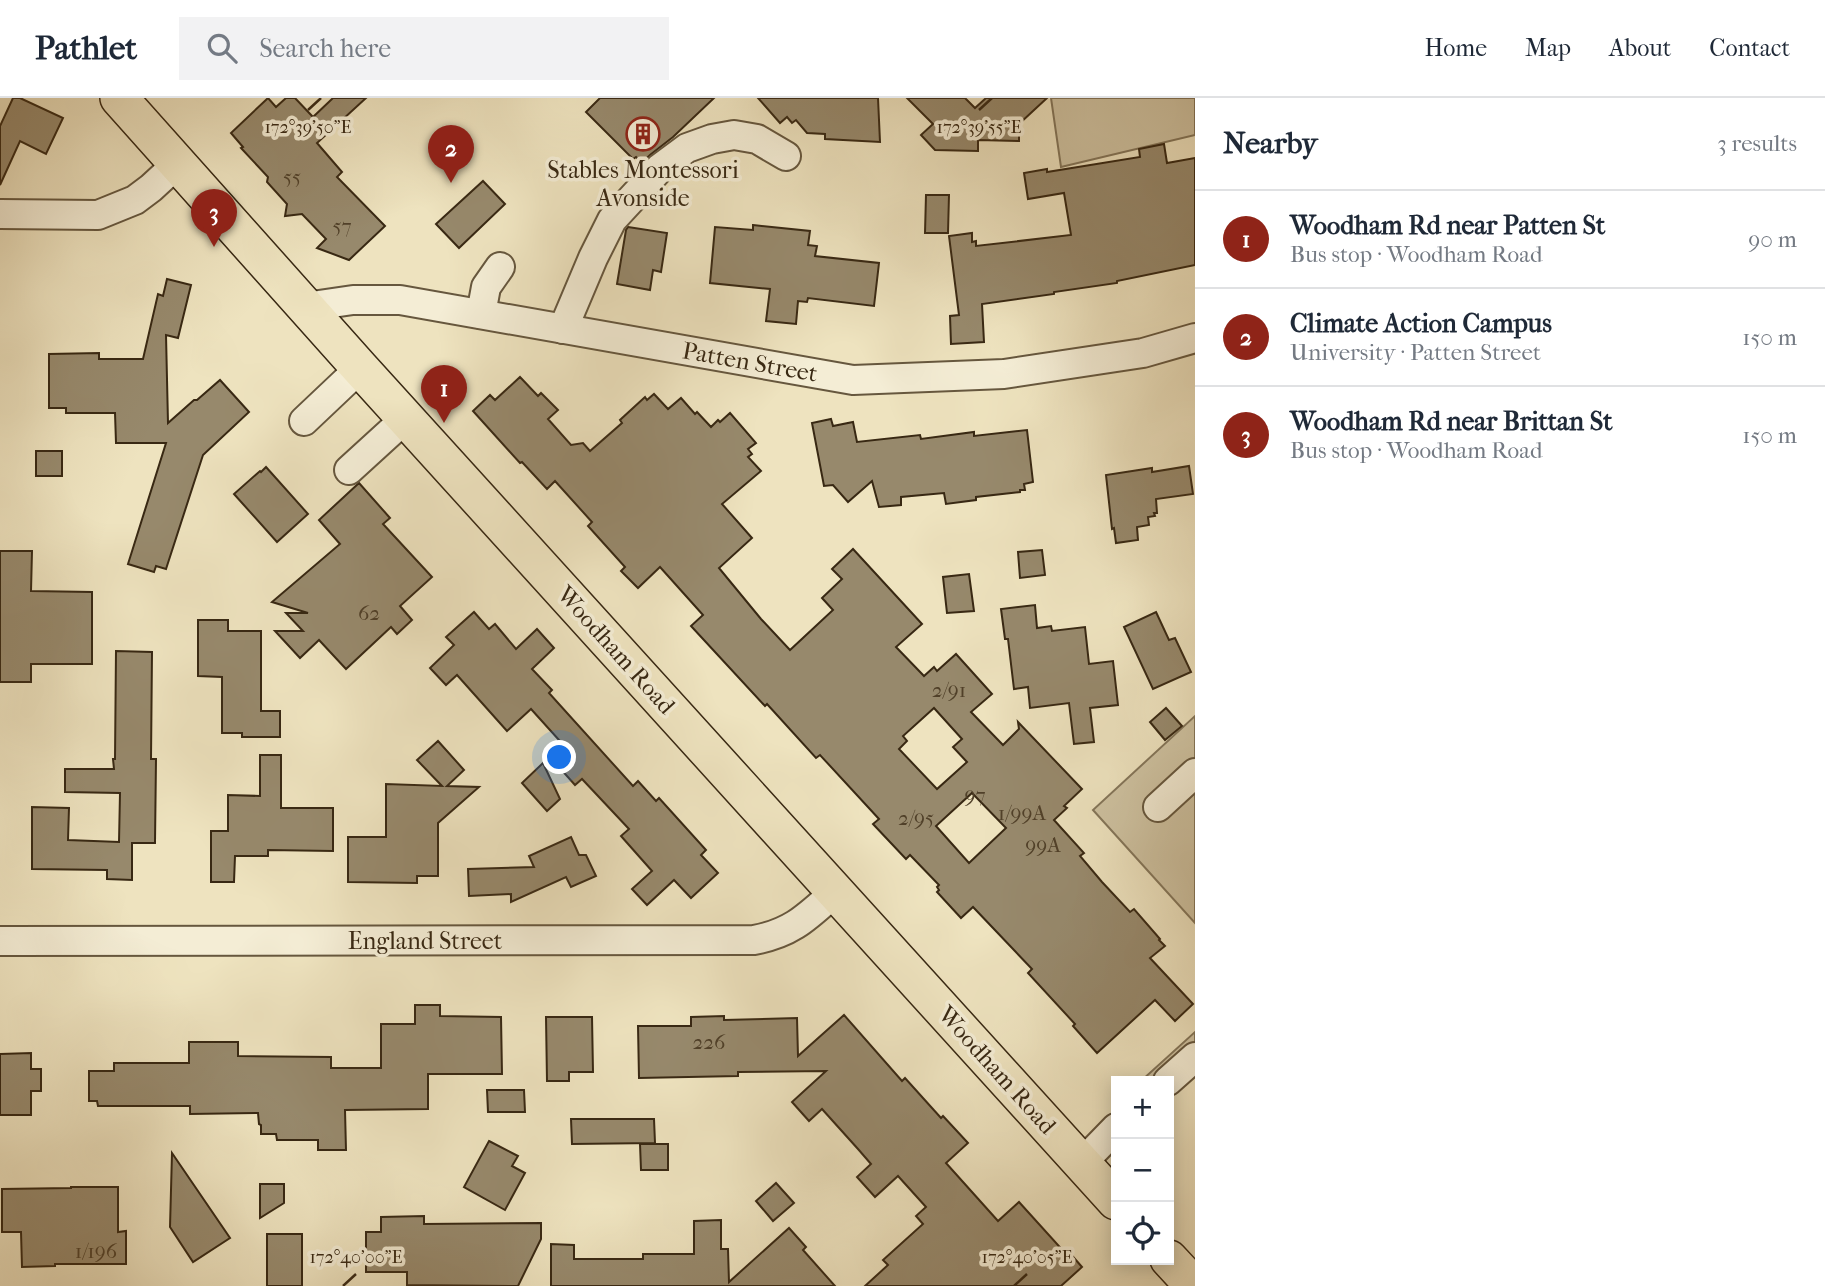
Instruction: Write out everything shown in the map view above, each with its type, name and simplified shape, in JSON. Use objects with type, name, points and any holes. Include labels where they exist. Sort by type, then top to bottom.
[{"type":"main road","name":"Woodham Road","points":[[118,98],[1111,1195]]},
{"type":"main road","points":[[1174,1264],[1194,1286]]},
{"type":"street","points":[[563,329],[612,220],[660,168],[687,148],[734,135],[757,139],[786,156]]},
{"type":"street","points":[[0,214],[98,215],[135,200],[177,164]]},
{"type":"street","points":[[481,314],[486,287],[500,267]]},
{"type":"street","name":"Patten Street","points":[[305,307],[353,300],[401,300],[853,380],[1004,374],[1143,354],[1195,338]]},
{"type":"street","points":[[304,421],[360,368]]},
{"type":"street","points":[[349,470],[406,418]]},
{"type":"street","points":[[1158,807],[1195,773]]},
{"type":"street","name":"England Street","points":[[0,941],[754,940],[774,937],[801,922],[835,891]]},
{"type":"street","points":[[1174,1076],[1195,1057]]},
{"type":"street","points":[[1082,1163],[1111,1133]]},
{"type":"shaded area","points":[[1051,98],[1195,98],[1195,135],[1061,167]]},
{"type":"shaded area","points":[[1195,716],[1195,923],[1093,810]]},
{"type":"shaded area","points":[[1195,1032],[1195,1075],[1174,1094],[1174,1076],[1147,1076]]},
{"type":"building","points":[[13,98],[20,98],[63,118],[46,154],[20,141],[0,185],[0,126]]},
{"type":"building","points":[[268,98],[276,107],[286,98],[295,98],[313,117],[333,98],[366,98],[317,143],[342,172],[337,177],[385,226],[349,260],[317,248],[326,239],[302,214],[285,216],[287,204],[231,133]]},
{"type":"building","name":"Stables Montessori Avonside","points":[[600,98],[714,98],[642,163],[636,157],[633,159],[586,112]]},
{"type":"building","points":[[758,98],[878,98],[880,142],[825,139],[825,134],[807,133],[796,120],[792,123],[787,117],[780,123]]},
{"type":"building","points":[[907,98],[965,98],[975,108],[986,98],[1047,98],[1019,124],[1019,141],[978,140],[978,151],[935,150],[921,135],[933,124]]},
{"type":"building","points":[[1164,144],[1167,163],[1195,158],[1195,265],[1117,283],[982,304],[984,342],[951,344],[950,316],[959,315],[949,236],[972,233],[972,242],[976,241],[976,246],[1071,235],[1064,193],[1028,199],[1024,173],[1047,169],[1047,172],[1140,157],[1139,149]]},
{"type":"building","points":[[483,181],[505,204],[459,248],[436,224]]},
{"type":"building","points":[[926,195],[949,195],[948,233],[925,233]]},
{"type":"building","points":[[753,225],[810,231],[808,245],[817,246],[815,256],[879,263],[874,306],[808,298],[807,302],[798,301],[796,324],[766,321],[770,289],[710,283],[715,227],[753,230]]},
{"type":"building","points":[[628,227],[667,233],[661,272],[653,270],[650,290],[617,284]]},
{"type":"building","points":[[167,279],[191,285],[178,338],[166,335],[168,423],[220,380],[249,412],[203,455],[166,569],[156,566],[154,572],[128,564],[166,443],[116,443],[115,413],[66,413],[66,408],[49,408],[49,354],[99,353],[99,359],[143,359],[158,294],[163,296]]},
{"type":"building","points":[[520,377],[538,396],[541,393],[558,410],[548,419],[571,445],[583,443],[590,451],[622,423],[620,420],[645,397],[647,400],[654,394],[668,409],[681,398],[711,427],[730,413],[756,443],[748,449],[752,454],[748,457],[761,471],[722,504],[752,538],[719,568],[790,650],[833,610],[822,598],[842,579],[832,569],[853,549],[922,624],[896,647],[924,676],[934,667],[937,671],[956,654],[992,694],[971,712],[1003,745],[1019,729],[1018,722],[1082,789],[1054,820],[1084,853],[1080,856],[1102,882],[1130,912],[1134,909],[1160,939],[1165,946],[1150,958],[1193,1004],[1175,1021],[1155,1000],[1097,1053],[1073,1026],[1075,1024],[1028,973],[1032,969],[973,907],[961,918],[937,892],[939,885],[910,855],[906,859],[873,824],[879,819],[820,755],[816,758],[691,626],[703,615],[660,567],[638,588],[621,571],[625,567],[588,526],[592,522],[555,481],[547,489],[473,411],[490,395],[495,400]],"holes":[[[934,708],[962,739],[953,747],[967,762],[937,789],[899,749],[907,741],[903,736]],[[972,793],[1006,828],[969,863],[936,826]]]},
{"type":"building","points":[[831,419],[833,426],[853,422],[857,442],[920,435],[921,439],[974,432],[974,436],[1027,430],[1033,482],[1024,484],[1025,490],[1020,492],[976,497],[976,500],[946,504],[944,493],[901,497],[901,505],[879,507],[872,481],[848,502],[833,485],[824,486],[812,423]]},
{"type":"building","points":[[36,451],[62,451],[62,476],[36,476]]},
{"type":"building","points":[[1189,466],[1193,494],[1156,499],[1157,513],[1148,517],[1149,525],[1137,527],[1138,540],[1116,543],[1106,475]]},
{"type":"building","points":[[266,467],[308,514],[277,542],[234,494]]},
{"type":"building","points":[[359,483],[390,518],[383,524],[432,577],[400,606],[412,620],[397,634],[391,627],[346,669],[319,640],[300,658],[275,631],[303,631],[286,613],[308,613],[272,602],[340,544],[319,520]]},
{"type":"building","points":[[1042,550],[1045,575],[1020,578],[1018,552]]},
{"type":"building","points":[[0,551],[32,551],[31,591],[92,592],[92,664],[31,664],[31,682],[0,682]]},
{"type":"building","points":[[969,574],[974,611],[947,613],[943,577]]},
{"type":"building","points":[[1035,605],[1037,628],[1051,626],[1052,631],[1085,627],[1089,664],[1113,661],[1118,705],[1090,708],[1094,742],[1074,744],[1069,703],[1030,708],[1028,687],[1014,689],[1001,609]]},
{"type":"building","points":[[474,612],[489,629],[495,624],[516,649],[537,629],[554,648],[532,669],[552,690],[549,693],[633,786],[638,781],[656,801],[659,798],[706,850],[701,855],[718,873],[691,898],[674,880],[647,905],[632,889],[652,871],[621,836],[629,829],[582,779],[575,785],[550,757],[554,753],[550,749],[559,740],[531,709],[507,731],[457,675],[446,685],[430,668],[454,645],[446,637]]},
{"type":"building","points":[[1156,612],[1169,640],[1175,638],[1191,672],[1153,689],[1124,627]]},
{"type":"building","points":[[198,620],[228,620],[228,631],[261,631],[261,711],[280,711],[280,737],[242,737],[242,733],[222,733],[222,677],[198,676]]},
{"type":"building","points":[[116,651],[152,652],[151,759],[156,759],[155,843],[132,843],[132,880],[107,879],[107,870],[32,869],[32,807],[69,808],[68,840],[119,842],[120,793],[65,792],[65,769],[114,769]]},
{"type":"building","points":[[1166,708],[1182,726],[1165,740],[1150,722]]},
{"type":"building","points":[[438,741],[464,770],[447,786],[479,787],[438,823],[438,876],[417,876],[417,883],[348,882],[348,837],[386,837],[386,784],[442,786],[417,760]]},
{"type":"building","points":[[260,755],[281,755],[281,808],[333,808],[333,851],[268,850],[268,856],[235,856],[234,882],[211,882],[211,831],[228,831],[228,795],[260,796]]},
{"type":"building","points":[[543,763],[560,799],[547,811],[522,783]]},
{"type":"building","points":[[571,837],[579,855],[586,855],[596,876],[571,887],[566,877],[511,902],[511,894],[469,896],[468,869],[534,867],[529,856]]},
{"type":"building","points":[[415,1005],[440,1005],[440,1016],[501,1017],[502,1074],[428,1074],[428,1109],[345,1110],[346,1150],[318,1150],[318,1140],[277,1140],[276,1134],[261,1134],[258,1113],[190,1114],[190,1106],[98,1106],[97,1101],[89,1101],[89,1071],[114,1071],[114,1063],[189,1063],[189,1042],[238,1042],[238,1056],[331,1057],[331,1068],[381,1068],[381,1024],[415,1024]]},
{"type":"building","points":[[844,1015],[902,1081],[905,1078],[968,1143],[946,1163],[998,1221],[1019,1202],[1066,1254],[1069,1252],[1082,1267],[1061,1286],[865,1286],[888,1265],[883,1260],[923,1224],[916,1216],[926,1207],[898,1176],[875,1197],[857,1177],[871,1164],[858,1149],[822,1109],[809,1121],[792,1102],[826,1071],[738,1072],[738,1076],[639,1078],[638,1026],[691,1026],[691,1017],[724,1016],[724,1020],[797,1018],[798,1056]]},
{"type":"building","points":[[546,1017],[592,1017],[593,1072],[569,1072],[569,1081],[547,1081]]},
{"type":"building","points":[[31,1053],[31,1069],[41,1069],[41,1091],[31,1091],[31,1115],[0,1115],[0,1054]]},
{"type":"building","points":[[487,1090],[524,1090],[525,1112],[488,1112]]},
{"type":"building","points":[[571,1119],[654,1119],[655,1143],[572,1144]]},
{"type":"building","points":[[489,1141],[518,1156],[512,1166],[525,1173],[505,1210],[464,1187]]},
{"type":"building","points":[[640,1144],[668,1144],[668,1170],[641,1170]]},
{"type":"building","points":[[172,1153],[230,1238],[193,1262],[170,1227]]},
{"type":"building","points":[[776,1183],[794,1203],[773,1221],[756,1201]]},
{"type":"building","points":[[260,1184],[284,1184],[284,1203],[260,1218]]},
{"type":"building","points":[[118,1187],[118,1232],[126,1231],[126,1264],[22,1267],[21,1232],[2,1232],[2,1189]]},
{"type":"building","points":[[424,1216],[424,1224],[541,1223],[541,1239],[518,1286],[407,1285],[407,1272],[366,1272],[366,1232],[381,1232],[381,1217]]},
{"type":"building","points":[[721,1220],[721,1249],[728,1249],[729,1282],[789,1228],[806,1247],[803,1250],[835,1286],[551,1286],[551,1244],[574,1245],[574,1259],[643,1259],[643,1254],[694,1254],[694,1221]]},
{"type":"building","points":[[267,1234],[302,1234],[302,1286],[267,1286]]},
{"type":"place","name":"Stables Montessori Avonside","points":[[643,134]]},
{"type":"place","name":"Climate Action Campus","points":[[451,183]]},
{"type":"place","name":"Woodham Rd near Brittan St","points":[[214,247]]},
{"type":"place","name":"Woodham Rd near Patten St","points":[[444,423]]}]
